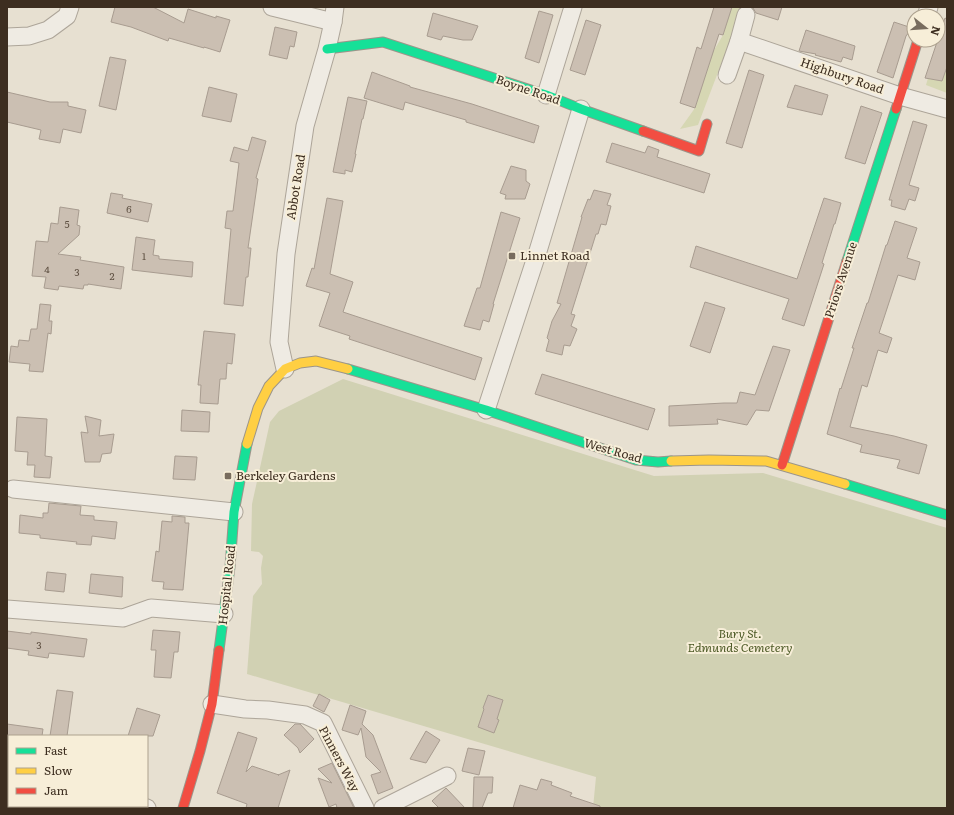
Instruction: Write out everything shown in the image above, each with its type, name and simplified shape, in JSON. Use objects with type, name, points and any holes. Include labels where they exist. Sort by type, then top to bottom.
[{"type":"street","points":[[7,37],[29,36],[48,30],[67,16],[70,7]]},
{"type":"street","points":[[272,7],[334,14]]},
{"type":"street","points":[[546,95],[573,7]]},
{"type":"street","name":"Abbot Road","points":[[285,369],[279,342],[286,254],[306,126],[327,49],[334,14]]},
{"type":"street","points":[[726,75],[739,41],[746,15]]},
{"type":"street","name":"Highbury Road","points":[[739,41],[900,96],[947,109]]},
{"type":"street","name":"Boyne Road","points":[[327,49],[383,42],[546,95],[581,109],[699,150],[707,124]]},
{"type":"street","name":"Priors Avenue","points":[[782,465],[915,48]]},
{"type":"street","points":[[486,410],[538,251],[581,109]]},
{"type":"street","name":"West Road","points":[[285,369],[300,363],[316,361],[356,371],[486,410],[636,460],[658,462],[710,460],[766,461],[947,514]]},
{"type":"street","name":"Hospital Road","points":[[182,808],[200,752],[212,704],[230,567],[234,512],[248,440],[258,408],[269,386],[285,369]]},
{"type":"street","points":[[13,489],[234,512]]},
{"type":"street","points":[[7,609],[123,618],[151,608],[224,614]]},
{"type":"street","name":"Pinners Way","points":[[212,704],[306,715],[323,723],[365,808]]},
{"type":"street","points":[[383,808],[447,776]]},
{"type":"green space","points":[[732,7],[755,7],[754,11],[742,9],[698,125],[680,129],[695,108],[713,52],[723,35]]},
{"type":"green space","points":[[947,67],[947,93],[926,85],[928,78],[942,81]]},
{"type":"green space","name":"Bury St. Edmunds Cemetery","points":[[343,379],[654,476],[763,473],[947,528],[947,808],[593,808],[596,777],[247,674],[253,596],[262,584],[261,568],[263,556],[259,552],[251,551],[252,504],[270,422],[279,411]]},
{"type":"building","points":[[115,7],[153,7],[184,23],[188,9],[216,18],[216,16],[230,20],[220,52],[169,38],[168,41],[131,27],[111,22]]},
{"type":"building","points":[[714,7],[732,7],[723,35],[719,34],[695,108],[680,103],[697,47],[701,49]]},
{"type":"building","points":[[752,7],[782,7],[778,20],[756,13]]},
{"type":"building","points":[[539,11],[553,15],[539,63],[525,58]]},
{"type":"building","points":[[433,13],[478,26],[472,40],[463,40],[443,36],[441,40],[427,36]]},
{"type":"building","points":[[946,18],[947,67],[942,81],[925,78],[935,48],[946,48]]},
{"type":"building","points":[[586,20],[601,25],[585,75],[570,70]]},
{"type":"building","points":[[894,22],[906,26],[906,36],[893,78],[877,72]]},
{"type":"building","points":[[275,27],[297,32],[294,47],[290,46],[287,59],[269,55]]},
{"type":"building","points":[[806,30],[855,46],[852,60],[843,57],[841,62],[815,55],[816,54],[799,51]]},
{"type":"building","points":[[110,57],[126,60],[116,110],[99,106]]},
{"type":"building","points":[[749,70],[764,75],[742,148],[726,143]]},
{"type":"building","points":[[372,72],[410,87],[472,104],[539,126],[534,143],[466,122],[466,120],[405,102],[403,110],[364,98]]},
{"type":"building","points":[[795,85],[828,95],[822,115],[787,107]]},
{"type":"building","points":[[209,87],[237,94],[231,122],[202,116]]},
{"type":"building","points":[[7,92],[50,102],[68,102],[68,106],[86,110],[81,133],[63,129],[60,143],[39,139],[41,130],[7,122]]},
{"type":"building","points":[[348,97],[367,101],[352,172],[345,170],[345,174],[333,172]]},
{"type":"building","points":[[861,106],[882,113],[865,164],[845,158]]},
{"type":"building","points":[[913,121],[927,125],[909,185],[919,188],[915,201],[909,199],[905,210],[891,206],[892,200],[889,200]]},
{"type":"building","points":[[252,137],[266,141],[256,178],[258,179],[248,248],[251,248],[248,277],[246,277],[243,306],[224,304],[231,229],[225,228],[227,211],[233,211],[239,163],[230,161],[234,147],[248,151]]},
{"type":"building","points":[[612,143],[645,153],[648,146],[659,150],[657,157],[710,174],[704,193],[606,162]]},
{"type":"building","points":[[511,166],[526,170],[526,181],[530,184],[525,199],[505,199],[506,195],[500,193]]},
{"type":"building","points":[[594,190],[611,194],[607,205],[611,206],[606,225],[601,224],[598,234],[596,234],[571,314],[575,315],[571,326],[577,329],[570,346],[564,345],[562,355],[546,351],[549,340],[547,338],[552,321],[561,304],[557,303],[581,217],[588,199],[590,200]]},
{"type":"building","points":[[111,193],[123,195],[122,198],[152,204],[148,222],[107,213]]},
{"type":"building","points":[[327,198],[343,201],[330,274],[353,282],[343,312],[482,358],[475,380],[349,339],[350,336],[319,326],[330,293],[306,286],[312,268],[314,269]]},
{"type":"building","points":[[824,198],[841,203],[822,263],[824,264],[804,326],[782,319],[789,299],[690,267],[696,246],[797,279]]},
{"type":"building","points":[[60,207],[79,210],[77,225],[80,226],[79,235],[58,254],[81,257],[80,260],[124,267],[121,289],[88,284],[84,285],[83,289],[59,286],[58,290],[44,288],[46,277],[32,276],[36,241],[48,242],[51,223],[58,224]]},
{"type":"building","points":[[501,212],[520,218],[493,304],[489,322],[483,320],[480,330],[464,326],[477,288],[480,288]]},
{"type":"building","points":[[895,221],[917,228],[907,258],[920,262],[915,280],[898,275],[879,333],[892,338],[887,353],[878,350],[867,387],[862,385],[850,427],[894,436],[927,445],[919,474],[897,468],[900,460],[860,452],[862,445],[827,434],[840,388],[841,389],[854,348],[852,348]]},
{"type":"building","points":[[136,237],[155,240],[153,255],[159,256],[159,259],[193,262],[192,277],[132,270]]},
{"type":"building","points":[[705,302],[725,308],[710,353],[690,346]]},
{"type":"building","points":[[40,304],[51,305],[49,321],[52,321],[51,334],[48,333],[43,372],[29,371],[30,364],[9,362],[11,346],[18,347],[19,340],[29,341],[31,329],[37,329]]},
{"type":"building","points":[[204,331],[235,334],[232,364],[227,363],[226,379],[220,379],[218,404],[200,403],[201,385],[198,385]]},
{"type":"building","points":[[773,346],[790,350],[769,411],[756,410],[747,425],[717,419],[718,424],[669,426],[669,406],[737,403],[740,392],[755,395]]},
{"type":"building","points":[[542,374],[655,409],[648,430],[535,394]]},
{"type":"building","points":[[182,410],[210,412],[209,432],[181,431]]},
{"type":"building","points":[[85,416],[101,420],[99,436],[114,434],[111,453],[102,454],[100,462],[85,462],[81,432],[88,433]]},
{"type":"building","points":[[17,417],[47,419],[45,456],[52,457],[50,478],[34,477],[35,465],[27,465],[28,452],[15,451]]},
{"type":"building","points":[[175,456],[197,457],[195,480],[173,479]]},
{"type":"building","points":[[49,503],[81,506],[80,515],[94,516],[94,520],[117,522],[115,539],[92,536],[91,545],[40,538],[40,535],[19,533],[20,515],[43,518],[43,513],[48,513]]},
{"type":"building","points":[[172,516],[185,517],[185,523],[189,523],[183,590],[163,589],[164,582],[152,581],[156,551],[159,552],[162,521],[172,522]]},
{"type":"building","points":[[47,572],[66,574],[64,592],[45,590]]},
{"type":"building","points":[[91,574],[123,577],[122,597],[89,593]]},
{"type":"building","points":[[153,630],[180,632],[178,652],[174,652],[171,678],[154,677],[156,650],[151,650]]},
{"type":"building","points":[[7,631],[31,634],[31,632],[87,639],[84,657],[49,653],[48,658],[28,655],[29,651],[7,648]]},
{"type":"building","points":[[57,690],[73,692],[67,735],[50,735]]},
{"type":"building","points":[[319,694],[330,700],[324,712],[313,706]]},
{"type":"building","points":[[488,695],[503,700],[497,719],[499,720],[494,733],[478,727]]},
{"type":"building","points":[[350,705],[366,711],[362,724],[373,735],[393,788],[378,794],[371,775],[381,772],[366,757],[361,728],[358,735],[342,730]]},
{"type":"building","points":[[137,708],[160,715],[153,736],[128,735]]},
{"type":"building","points":[[7,724],[43,729],[42,735],[7,736]]},
{"type":"building","points":[[295,724],[300,724],[314,739],[300,753],[298,748],[284,735]]},
{"type":"building","points":[[426,731],[440,740],[426,763],[410,759]]},
{"type":"building","points":[[238,732],[257,738],[246,772],[252,766],[278,775],[290,770],[278,808],[246,808],[247,804],[217,793]]},
{"type":"building","points":[[468,748],[485,751],[479,775],[462,771]]},
{"type":"building","points":[[332,763],[354,808],[337,808],[336,804],[329,807],[318,778],[332,783],[318,769]]},
{"type":"building","points":[[474,777],[493,777],[492,793],[488,793],[482,808],[473,808]]},
{"type":"building","points":[[541,779],[552,782],[551,785],[572,793],[570,796],[600,806],[600,808],[513,808],[520,785],[537,790]]},
{"type":"building","points":[[446,788],[465,808],[439,808],[432,801]]},
{"type":"traffic: fast","points":[[327,49],[383,42],[546,95],[643,131]]},
{"type":"traffic: fast","points":[[847,261],[896,109]]},
{"type":"traffic: fast","points":[[348,369],[486,410],[636,460],[658,462],[671,461]]},
{"type":"traffic: fast","points":[[219,650],[230,567],[234,512],[247,444]]},
{"type":"traffic: fast","points":[[845,484],[947,515]]},
{"type":"traffic: slow","points":[[247,444],[258,408],[269,386],[285,369],[300,363],[316,361],[348,369]]},
{"type":"traffic: slow","points":[[671,461],[766,461],[845,484]]},
{"type":"traffic: jam","points":[[896,109],[915,48]]},
{"type":"traffic: jam","points":[[643,131],[699,151],[707,124]]},
{"type":"traffic: jam","points":[[782,465],[847,261]]},
{"type":"traffic: jam","points":[[183,808],[212,704],[219,650]]},
{"type":"place","name":"Linnet Road","points":[[512,256]]},
{"type":"place","name":"Berkeley Gardens","points":[[228,476]]}]
